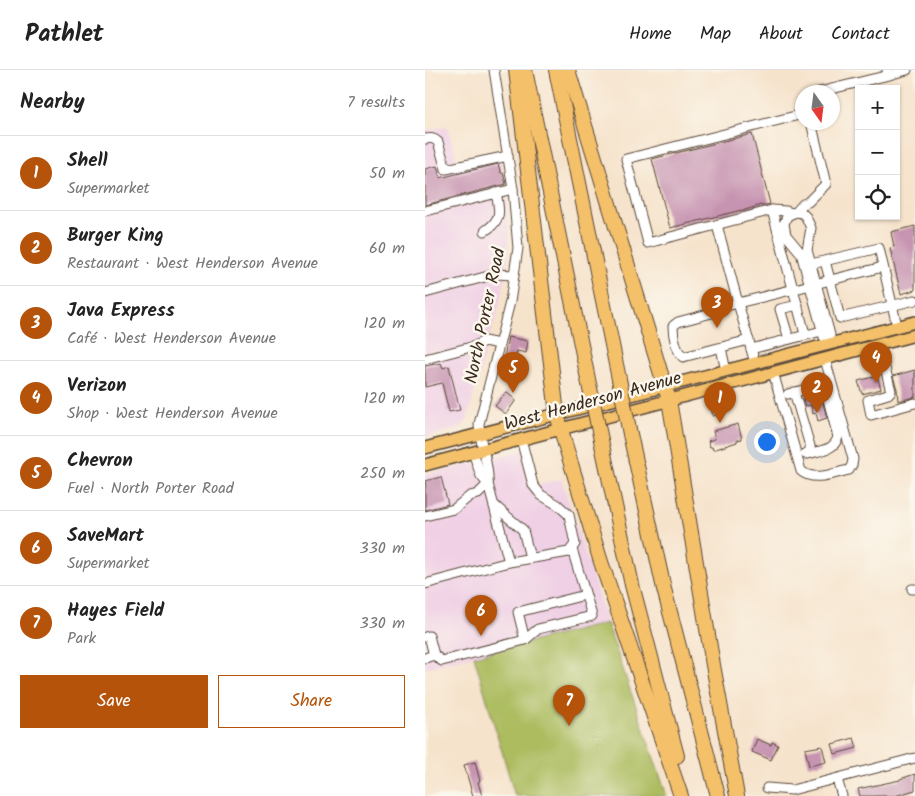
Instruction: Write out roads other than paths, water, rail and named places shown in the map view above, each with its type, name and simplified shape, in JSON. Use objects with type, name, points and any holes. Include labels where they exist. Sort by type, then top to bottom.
[{"type":"highway","points":[[516,70],[559,421],[607,583],[681,796]]},
{"type":"highway","points":[[525,70],[589,384],[646,641],[688,796]]},
{"type":"highway","points":[[556,70],[630,434],[664,589],[718,796]]},
{"type":"highway","points":[[568,70],[667,393],[737,796]]},
{"type":"main road","name":"West Henderson Avenue","points":[[667,393],[727,371],[897,326],[915,323]]},
{"type":"main road","points":[[858,350],[861,344],[897,334],[915,323]]},
{"type":"main road","name":"West Henderson Avenue","points":[[425,448],[479,434],[559,421],[667,393],[773,372],[915,335]]},
{"type":"main road","points":[[773,372],[778,365],[823,353],[828,349],[828,344]]},
{"type":"main road","name":"West Henderson Avenue","points":[[425,464],[521,439],[559,421]]},
{"type":"main road","points":[[425,454],[443,448],[450,442]]},
{"type":"street","name":"North Porter Road","points":[[494,70],[513,189],[519,248],[510,302],[479,424],[478,451],[481,476],[488,484],[509,562]]},
{"type":"street","points":[[840,86],[888,72],[907,70]]},
{"type":"street","points":[[795,116],[626,159],[648,243],[772,210],[802,213],[811,228],[812,234],[807,250],[808,265],[822,331],[828,344]]},
{"type":"street","points":[[808,265],[784,230],[785,220],[803,204],[808,202],[826,184],[813,130]]},
{"type":"street","points":[[425,140],[431,138],[438,142],[446,169],[508,156]]},
{"type":"street","points":[[425,211],[513,189]]},
{"type":"street","points":[[485,231],[495,223],[500,214],[496,193]]},
{"type":"street","points":[[806,217],[808,202]]},
{"type":"street","points":[[772,210],[805,334]]},
{"type":"street","points":[[717,225],[755,364]]},
{"type":"street","points":[[808,265],[879,248],[897,326]]},
{"type":"street","points":[[825,261],[840,318],[915,300]]},
{"type":"street","points":[[822,331],[789,339],[721,348],[683,358],[680,354],[673,326],[677,322],[719,312],[719,308],[883,267]]},
{"type":"street","points":[[425,293],[496,274],[514,275]]},
{"type":"street","points":[[812,284],[830,335],[828,344]]},
{"type":"street","points":[[789,339],[780,309],[798,305]]},
{"type":"street","points":[[425,359],[475,346],[484,341],[499,344]]},
{"type":"street","points":[[879,345],[891,391],[888,394],[867,400],[871,414],[915,403]]},
{"type":"street","points":[[721,348],[727,371]]},
{"type":"street","points":[[797,456],[831,448],[838,437],[825,359]]},
{"type":"street","points":[[773,372],[801,471],[813,477],[849,470],[853,459],[828,383]]},
{"type":"street","points":[[780,396],[828,383]]},
{"type":"street","points":[[794,392],[809,446],[810,451],[808,454]]},
{"type":"street","points":[[425,637],[429,636],[430,657],[442,661],[525,640],[538,629],[592,616],[573,550],[575,544],[569,515],[558,505],[541,495],[533,485],[521,439]]},
{"type":"street","points":[[425,516],[454,509],[470,496],[479,494],[488,484]]},
{"type":"street","points":[[494,505],[523,530],[530,558]]},
{"type":"street","points":[[425,584],[509,562],[573,550]]},
{"type":"street","points":[[525,640],[518,612],[585,595]]},
{"type":"street","points":[[767,788],[792,790],[915,758]]},
{"type":"street","points":[[837,778],[842,796]]},
{"type":"place","name":"Java Express","points":[[717,328]]},
{"type":"place","name":"Verizon","points":[[876,383]]},
{"type":"place","name":"Chevron","points":[[513,393]]},
{"type":"place","name":"Burger King","points":[[817,413]]},
{"type":"place","name":"Shell","points":[[720,423]]},
{"type":"place","name":"SaveMart","points":[[481,636]]},
{"type":"place","name":"Hayes Field","points":[[569,726]]}]
